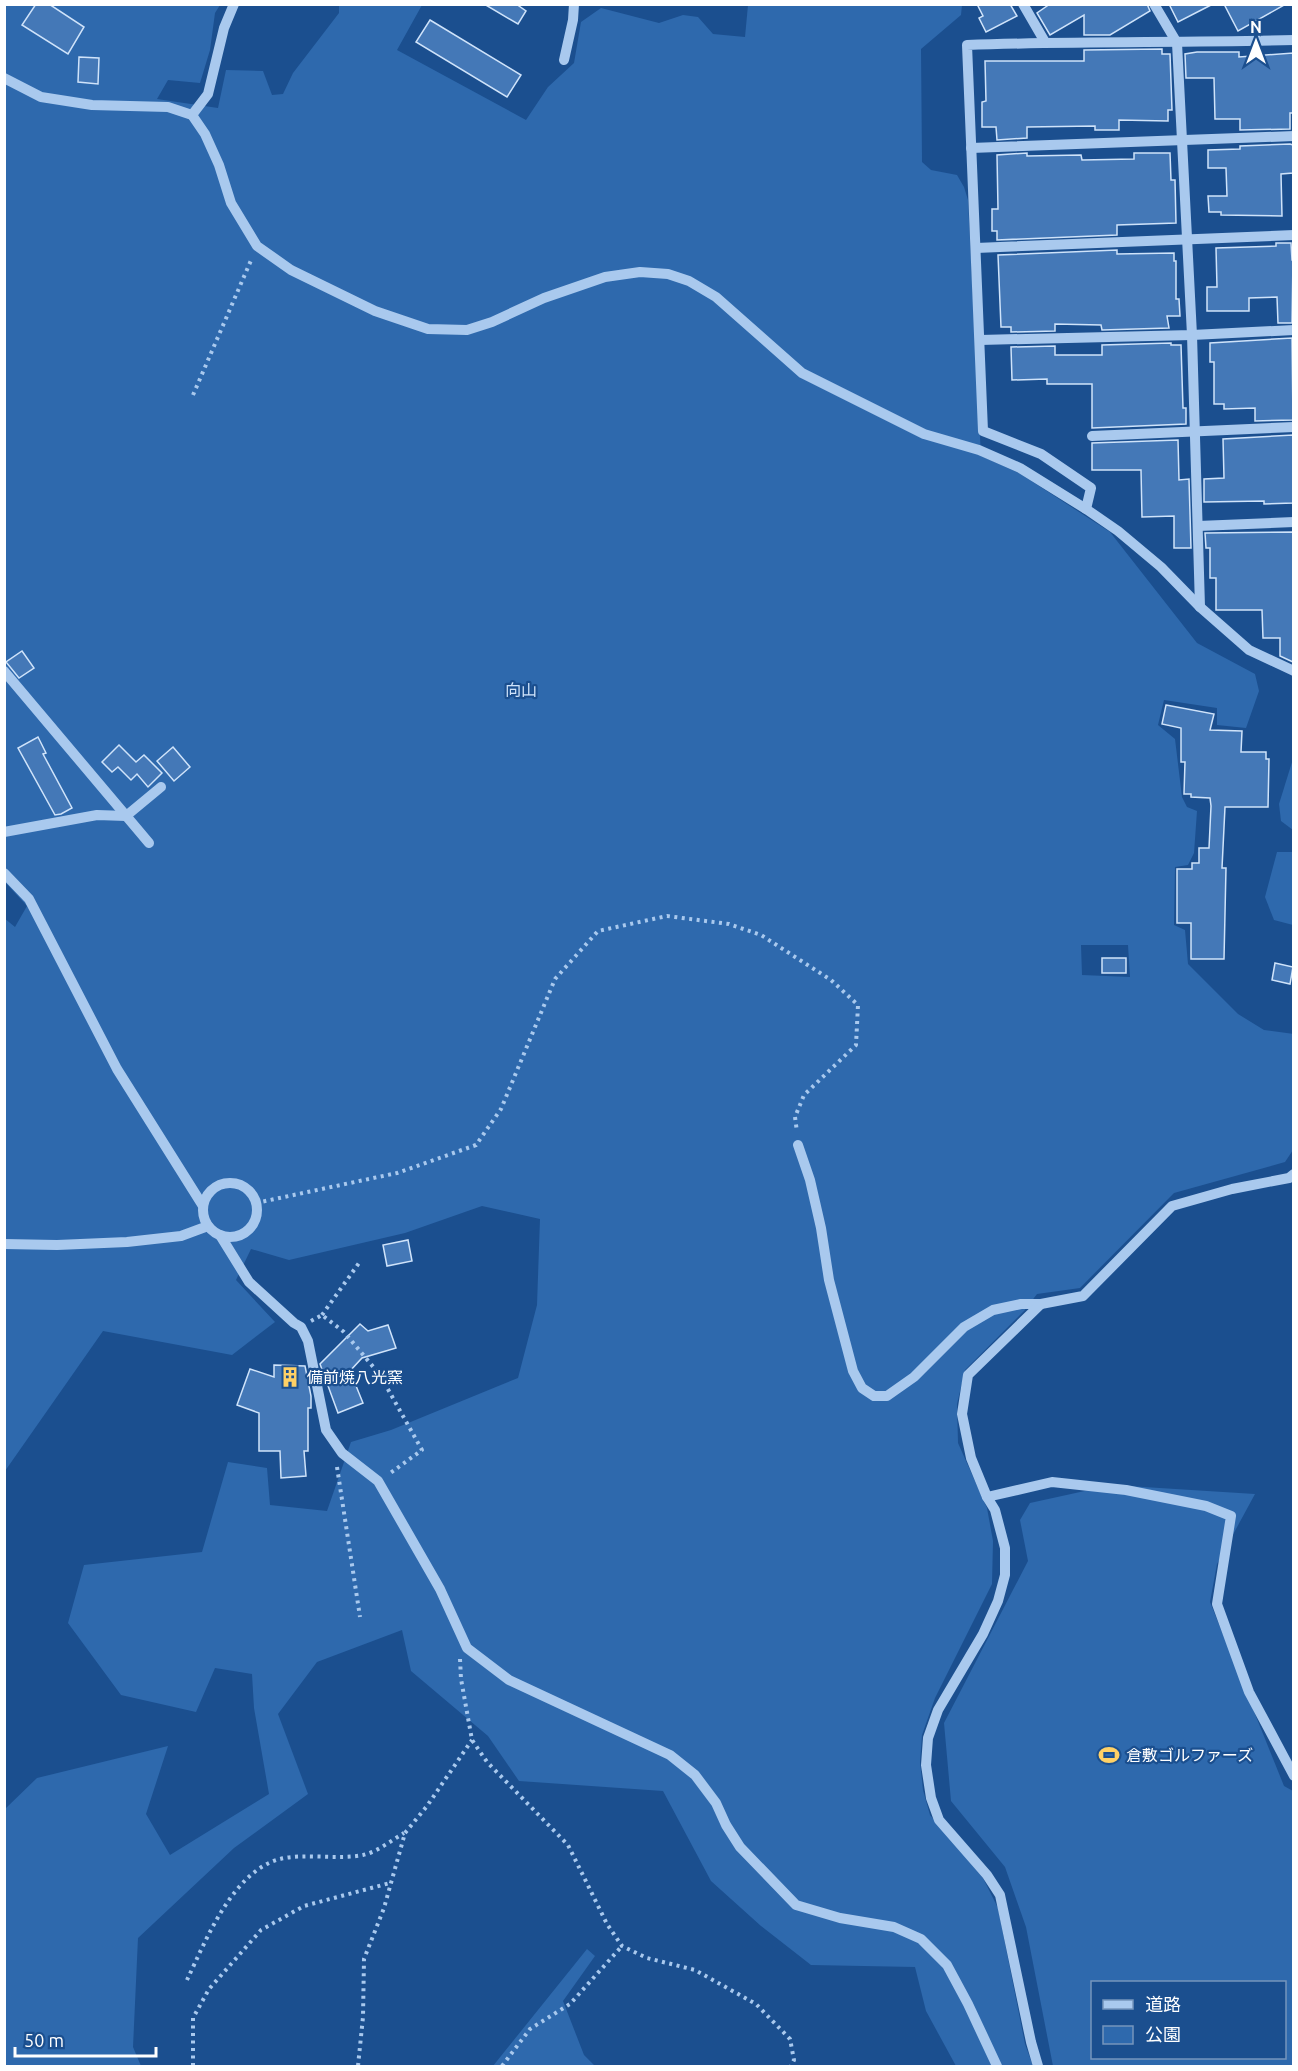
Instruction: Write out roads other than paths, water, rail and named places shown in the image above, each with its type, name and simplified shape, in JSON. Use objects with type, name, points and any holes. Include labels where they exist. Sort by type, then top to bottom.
[{"type":"street","points":[[192,115],[208,94],[224,28],[234,4]]},
{"type":"street","points":[[564,60],[573,20],[574,4]]},
{"type":"street","points":[[1023,4],[1045,42]]},
{"type":"street","points":[[1154,4],[1177,43],[1192,335],[1200,607]]},
{"type":"street","points":[[1086,509],[1091,488],[1041,454],[983,431],[967,45],[1045,42],[1177,43],[1293,40]]},
{"type":"street","points":[[4,78],[41,97],[93,105],[168,108],[192,115],[205,134],[214,154],[231,202],[257,246],[291,270],[375,311],[428,329],[467,330],[492,322],[544,298],[605,277],[640,272],[668,274],[689,281],[716,297],[802,373],[924,434],[979,450],[1020,468],[1086,509],[1118,531],[1161,567],[1200,607],[1248,650],[1293,671]]},
{"type":"street","points":[[971,147],[1293,136]]},
{"type":"street","points":[[976,249],[1293,235]]},
{"type":"street","points":[[980,340],[1293,330]]},
{"type":"street","points":[[1092,436],[1293,427]]},
{"type":"street","points":[[1198,526],[1293,522]]},
{"type":"street","points":[[4,671],[149,843]]},
{"type":"street","points":[[4,832],[97,815],[126,816],[161,787]]},
{"type":"street","points":[[4,873],[29,899],[117,1069],[203,1206]]},
{"type":"street","points":[[798,1144],[810,1180],[821,1228],[829,1280],[853,1371],[862,1388],[874,1396],[887,1396],[914,1377],[964,1328],[993,1310],[1083,1296],[1173,1206],[1233,1189],[1289,1178],[1293,1174]]},
{"type":"street","points":[[220,1235],[237,1236],[251,1227],[257,1211],[251,1194],[243,1187],[233,1183],[223,1184],[206,1196],[203,1216],[208,1226],[220,1235],[249,1282],[301,1328],[308,1341],[326,1430],[342,1452],[378,1481],[440,1589],[467,1648],[508,1680],[670,1755],[695,1775],[716,1803],[740,1847],[796,1905],[840,1918],[894,1927],[921,1939],[946,1965],[968,2004],[997,2067]]},
{"type":"street","points":[[4,1244],[57,1245],[127,1242],[181,1236],[208,1226]]},
{"type":"street","points":[[1038,2067],[999,1895],[987,1875],[939,1820],[931,1798],[926,1765],[928,1738],[938,1710],[983,1634],[998,1601],[1005,1575],[1005,1548],[995,1510],[987,1497],[971,1458],[962,1414],[968,1375],[1041,1304]]},
{"type":"street","points":[[987,1497],[1052,1482],[1138,1492],[1206,1506],[1231,1516],[1217,1604],[1248,1692],[1293,1776]]},
{"type":"place","name":"備前焼八光窯","points":[[290,1377]]},
{"type":"place","name":"倉敷ゴルファーズ","points":[[1109,1755]]},
{"type":"park label","name":"向山","points":[[521,690]]}]
